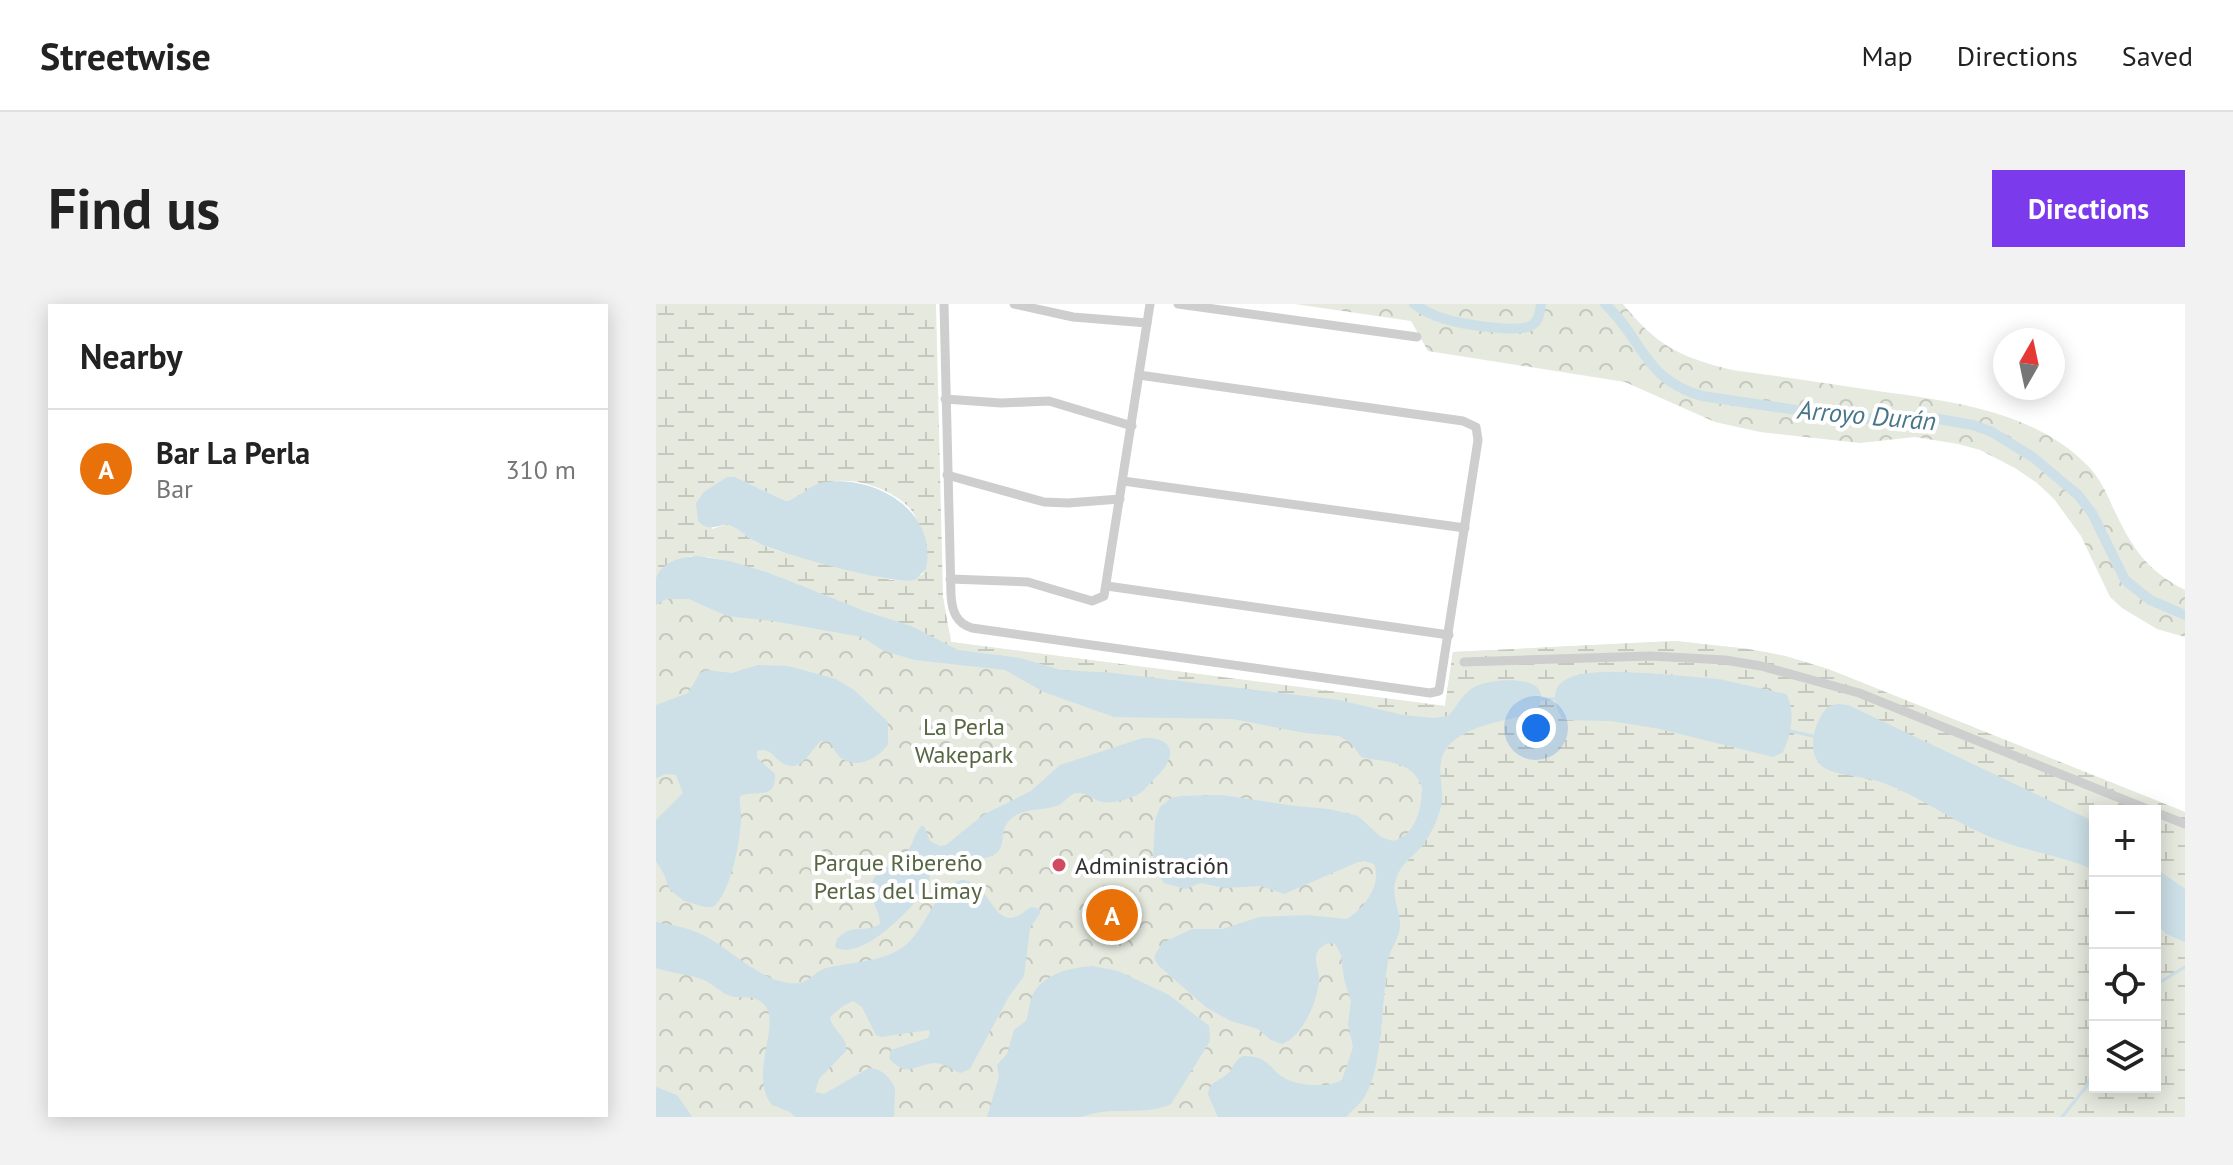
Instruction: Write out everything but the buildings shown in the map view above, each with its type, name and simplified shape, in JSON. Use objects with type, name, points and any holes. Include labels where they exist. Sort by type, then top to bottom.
[{"type":"street","points":[[944,304],[951,602],[960,622],[972,628],[1436,693],[1441,687],[1478,435],[1473,425],[1463,421],[1139,375]]},
{"type":"street","points":[[1014,304],[1073,317],[1147,323]]},
{"type":"street","points":[[950,579],[1028,582],[1092,601],[1101,599],[1107,586],[1150,304]]},
{"type":"street","points":[[1178,304],[1417,337]]},
{"type":"street","points":[[945,399],[991,403],[1049,401],[1132,426]]},
{"type":"street","points":[[947,475],[1044,502],[1120,499]]},
{"type":"street","points":[[1123,481],[1465,528]]},
{"type":"street","points":[[1107,586],[1449,635]]},
{"type":"street","points":[[1464,662],[1650,656],[1725,660],[1761,666],[1859,693],[2136,805]]},
{"type":"street","points":[[2161,815],[2185,824]]},
{"type":"green space","points":[[656,304],[936,304],[943,598],[951,642],[1445,706],[1453,652],[1675,641],[1748,649],[1828,669],[2185,812],[2185,889],[2161,872],[2161,805],[2089,805],[2089,819],[1838,704],[1826,710],[1817,727],[1813,748],[1856,775],[1920,798],[2002,841],[2067,858],[2089,867],[2089,1093],[2161,1093],[2161,929],[2185,942],[2185,1117],[1346,1117],[1363,1098],[1375,1068],[1389,953],[1399,927],[1395,882],[1400,870],[1426,841],[1438,815],[1442,758],[1459,737],[1472,730],[1529,714],[1540,693],[1536,687],[1524,681],[1465,694],[1443,719],[1390,713],[1339,700],[1113,673],[1061,670],[1020,658],[958,650],[911,626],[767,572],[709,557],[690,556],[661,571],[656,578]],"holes":[[[735,477],[786,501],[832,482],[853,481],[886,491],[897,497],[915,516],[926,555],[925,570],[922,575],[891,580],[775,550],[755,542],[727,524],[712,529],[704,492]],[[1581,674],[1724,678],[1786,694],[1790,728],[1785,743],[1773,757],[1656,728],[1610,721],[1565,720],[1556,691],[1563,679]]]},
{"type":"green space","points":[[1295,304],[1623,304],[1659,340],[1684,354],[1714,365],[1959,404],[2016,420],[2068,448],[2094,473],[2142,557],[2160,575],[2185,590],[2185,637],[2157,629],[2122,608],[2110,597],[2081,536],[2054,499],[2015,468],[1980,450],[1915,437],[1860,443],[1760,432],[1715,422],[1625,382],[1428,351],[1411,321]]},
{"type":"green space","name":"Parque Ribereño Perlas del Limay","points":[[656,562],[943,598],[951,642],[1445,706],[1453,652],[1675,641],[1748,649],[1828,669],[2185,812],[2185,1117],[656,1117]]},
{"type":"shaded area","points":[[727,477],[735,477],[786,501],[825,482],[864,484],[883,491],[913,514],[922,530],[927,548],[926,569],[915,580],[883,578],[772,548],[727,524],[705,526],[698,521],[696,503],[704,492]]},
{"type":"shaded area","points":[[699,556],[767,572],[911,626],[958,650],[1020,658],[1061,670],[1113,673],[1339,700],[1403,715],[1434,718],[1448,716],[1474,687],[1508,680],[1532,684],[1539,690],[1541,699],[1536,711],[1470,731],[1445,750],[1440,766],[1442,799],[1438,817],[1425,842],[1400,869],[1394,885],[1400,927],[1388,961],[1375,1070],[1361,1102],[1346,1117],[1218,1117],[1208,1095],[1213,1083],[1227,1075],[1243,1056],[1259,1058],[1286,1079],[1299,1083],[1322,1085],[1342,1080],[1353,1047],[1348,1024],[1351,1001],[1341,955],[1335,944],[1328,943],[1317,952],[1319,981],[1312,1008],[1296,1034],[1282,1044],[1271,1040],[1258,1029],[1231,1021],[1207,1008],[1158,965],[1154,957],[1162,943],[1192,929],[1223,929],[1259,917],[1307,915],[1346,919],[1359,910],[1370,896],[1376,879],[1374,864],[1358,862],[1284,894],[1261,886],[1225,888],[1200,883],[1186,889],[1164,883],[1155,869],[1155,821],[1160,807],[1171,798],[1221,795],[1329,809],[1358,816],[1381,837],[1393,841],[1407,833],[1419,812],[1422,787],[1411,771],[1397,764],[1361,757],[1351,743],[1339,736],[1305,733],[1233,719],[1114,717],[1044,692],[1005,670],[915,660],[884,651],[862,637],[727,616],[689,599],[666,599],[656,605],[656,579],[662,568],[680,559]]},
{"type":"shaded area","points":[[758,665],[788,666],[836,679],[854,690],[888,722],[888,744],[879,754],[861,763],[841,758],[830,742],[821,741],[796,766],[786,765],[767,751],[757,751],[757,758],[775,774],[774,783],[764,793],[740,796],[739,838],[730,878],[713,907],[705,907],[684,901],[669,889],[656,861],[656,820],[683,793],[676,775],[666,774],[656,778],[656,705],[688,693],[700,673],[706,670],[732,673]]},
{"type":"shaded area","points":[[1592,673],[1647,673],[1719,679],[1786,694],[1791,707],[1791,723],[1783,752],[1773,757],[1656,728],[1610,721],[1565,720],[1558,710],[1555,697],[1558,686],[1566,679]]},
{"type":"shaded area","points":[[1848,705],[2089,819],[2089,868],[1990,837],[1895,788],[1822,766],[1814,752],[1814,735],[1820,718],[1829,706]]},
{"type":"shaded area","points":[[1143,738],[1163,741],[1168,745],[1170,757],[1162,771],[1140,793],[1125,800],[1106,802],[1077,793],[1059,805],[1025,811],[1013,817],[1005,826],[1001,847],[995,854],[935,865],[931,868],[925,891],[884,932],[858,947],[846,950],[835,947],[837,939],[848,931],[880,924],[871,893],[873,881],[906,853],[921,826],[924,826],[930,841],[940,846],[946,845],[983,815],[1031,791],[1060,765]]},
{"type":"shaded area","points":[[2161,872],[2185,889],[2185,942],[2161,929]]},
{"type":"shaded area","points":[[961,880],[978,887],[1001,915],[1008,918],[1032,907],[1040,909],[1030,928],[1024,976],[1008,998],[970,1069],[960,1073],[936,1063],[912,1069],[901,1068],[889,1058],[891,1050],[928,1038],[929,1030],[881,1037],[876,1035],[862,1007],[853,1001],[830,1017],[845,1041],[846,1051],[819,1079],[815,1092],[824,1094],[869,1068],[878,1070],[888,1077],[895,1088],[894,1117],[795,1117],[772,1105],[763,1077],[770,1020],[767,1009],[757,999],[730,996],[704,980],[656,968],[656,922],[703,935],[775,980],[800,983],[826,968],[871,960],[897,951],[915,935],[942,894]]},
{"type":"shaded area","points":[[1092,966],[1118,971],[1169,995],[1209,1026],[1210,1041],[1171,1104],[1150,1110],[1104,1112],[1082,1117],[987,1117],[999,1077],[997,1065],[1007,1054],[1014,1030],[1026,1021],[1037,988],[1058,973]]},
{"type":"shaded area","points":[[656,1087],[677,1095],[692,1117],[656,1117]]},
{"type":"waterway","name":"Arroyo Durán","points":[[1414,304],[1450,320],[1512,329],[1533,324],[1541,304]]},
{"type":"waterway","name":"Arroyo Durán","points":[[1605,304],[1667,380],[1702,396],[1857,419],[1927,417],[1973,425],[1992,432],[2034,458],[2078,495],[2092,513],[2125,580],[2150,600],[2185,615]]},
{"type":"waterway","points":[[1540,699],[1556,699]]},
{"type":"waterway","points":[[1785,730],[1817,737]]},
{"type":"waterway","points":[[2161,981],[2185,967]]},
{"type":"waterway","points":[[2062,1117],[2089,1081]]},
{"type":"place","name":"Administración","points":[[1059,865]]},
{"type":"place","name":"Bar La Perla","points":[[1112,915]]},
{"type":"park label","name":"La Perla Wakepark","points":[[964,740]]}]
